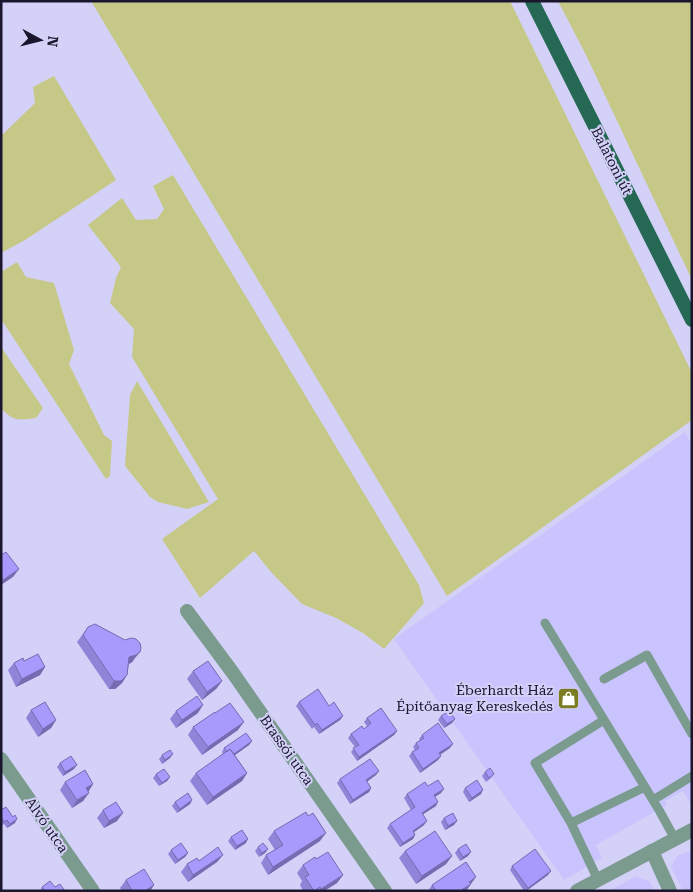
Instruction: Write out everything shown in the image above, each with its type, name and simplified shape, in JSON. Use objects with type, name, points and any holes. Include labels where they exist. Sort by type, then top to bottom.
[{"type":"main road","name":"Balatoni út","points":[[532,1],[692,320]]},
{"type":"street","name":"Brassói utca","points":[[187,612],[233,673],[385,891]]},
{"type":"street","name":"Alvó utca","points":[[1,759],[92,891]]},
{"type":"street","points":[[577,891],[692,830]]},
{"type":"street","points":[[652,851],[670,891]]},
{"type":"lane","points":[[544,623],[675,839]]},
{"type":"lane","points":[[604,679],[647,655],[692,734]]},
{"type":"lane","points":[[598,880],[571,823],[535,763],[604,720]]},
{"type":"lane","points":[[653,800],[692,776]]},
{"type":"lane","points":[[571,823],[645,787]]},
{"type":"shaded area","points":[[685,432],[692,445],[692,806],[683,791],[665,801],[667,805],[596,845],[602,858],[564,880],[394,639]]},
{"type":"shaded area","points":[[692,850],[692,891],[683,891],[671,867],[677,856]]},
{"type":"shaded area","points":[[636,876],[650,882],[655,891],[609,891]]},
{"type":"green space","points":[[91,1],[510,1],[692,373],[692,420],[447,596]]},
{"type":"green space","points":[[558,1],[692,1],[692,280],[586,55]]},
{"type":"green space","points":[[54,76],[116,180],[25,240],[1,253],[1,136],[35,103],[33,87]]},
{"type":"green space","points":[[173,175],[419,585],[424,603],[384,649],[363,633],[336,618],[302,604],[254,551],[200,598],[162,539],[218,499],[132,357],[134,329],[110,303],[116,278],[121,267],[88,225],[122,198],[136,220],[157,219],[164,209],[153,186]]},
{"type":"green space","points":[[17,262],[26,277],[54,283],[74,350],[69,364],[104,435],[112,441],[110,476],[106,479],[1,319],[1,272]]},
{"type":"green space","points":[[1,347],[43,408],[36,418],[13,418],[1,408]]},
{"type":"green space","points":[[137,381],[209,502],[187,509],[158,502],[150,497],[125,466],[130,395]]},
{"type":"building","points":[[6,552],[19,569],[3,580],[1,577],[1,555]]},
{"type":"building","points":[[95,624],[125,640],[136,639],[140,643],[140,652],[129,657],[127,675],[121,681],[114,681],[83,635],[88,627]]},
{"type":"building","points":[[38,654],[45,667],[22,679],[14,663],[23,658],[24,661]]},
{"type":"building","points":[[208,661],[222,681],[207,692],[193,671]]},
{"type":"building","points":[[318,689],[329,706],[334,702],[343,716],[322,730],[317,723],[315,725],[299,702]]},
{"type":"building","points":[[197,696],[203,705],[182,720],[176,711]]},
{"type":"building","points":[[45,702],[56,720],[43,729],[31,710]]},
{"type":"building","points":[[230,703],[244,722],[208,747],[193,727]]},
{"type":"building","points":[[381,708],[397,731],[359,757],[353,748],[359,745],[351,734],[362,726],[364,729],[371,723],[367,718]]},
{"type":"building","points":[[449,711],[455,719],[447,724],[441,716]]},
{"type":"building","points":[[438,723],[453,744],[439,753],[441,756],[423,769],[412,752],[419,748],[416,743],[424,738],[422,735]]},
{"type":"building","points":[[246,733],[252,741],[234,754],[230,749],[227,752],[224,748]]},
{"type":"building","points":[[230,749],[247,773],[213,797],[196,773]]},
{"type":"building","points":[[170,750],[173,754],[165,760],[162,755]]},
{"type":"building","points":[[71,756],[77,765],[65,772],[60,763]]},
{"type":"building","points":[[370,759],[379,771],[366,780],[371,788],[353,800],[340,779]]},
{"type":"building","points":[[490,768],[494,774],[489,778],[485,772]]},
{"type":"building","points":[[164,769],[170,777],[162,783],[156,774]]},
{"type":"building","points":[[85,770],[93,784],[86,788],[89,793],[77,800],[65,782]]},
{"type":"building","points":[[438,780],[444,789],[434,795],[438,802],[422,813],[427,821],[413,831],[415,835],[403,843],[390,824],[415,807],[407,794],[425,782],[428,786]]},
{"type":"building","points":[[477,780],[483,790],[472,798],[465,788]]},
{"type":"building","points":[[188,793],[192,800],[180,809],[175,802]]},
{"type":"building","points":[[116,802],[123,813],[109,821],[103,810]]},
{"type":"building","points":[[6,807],[13,817],[15,815],[17,819],[10,824],[7,820],[4,822],[1,817],[1,810]]},
{"type":"building","points":[[306,812],[308,816],[313,813],[326,833],[273,867],[266,855],[283,845],[274,831]]},
{"type":"building","points":[[453,813],[457,821],[448,826],[444,818]]},
{"type":"building","points":[[242,830],[248,839],[237,846],[231,837]]},
{"type":"building","points":[[435,831],[452,856],[422,876],[405,851]]},
{"type":"building","points":[[181,843],[188,853],[178,860],[171,850]]},
{"type":"building","points":[[263,843],[268,849],[262,853],[258,847]]},
{"type":"building","points":[[466,844],[471,852],[463,857],[458,849]]},
{"type":"building","points":[[218,847],[223,855],[193,875],[187,864],[197,858],[199,861]]},
{"type":"building","points":[[535,849],[551,871],[528,888],[512,866]]},
{"type":"building","points":[[328,852],[343,875],[321,889],[320,887],[314,891],[305,877],[309,875],[303,865],[315,857],[316,859]]},
{"type":"building","points":[[466,862],[476,877],[469,882],[471,884],[460,891],[436,891],[432,885]]},
{"type":"building","points":[[144,869],[154,885],[145,891],[132,891],[126,880]]},
{"type":"building","points":[[50,881],[55,887],[60,884],[65,891],[45,891],[42,887]]},
{"type":"place","name":"Éberhardt Ház Építőanyag Kereskedés","points":[[569,698]]}]
